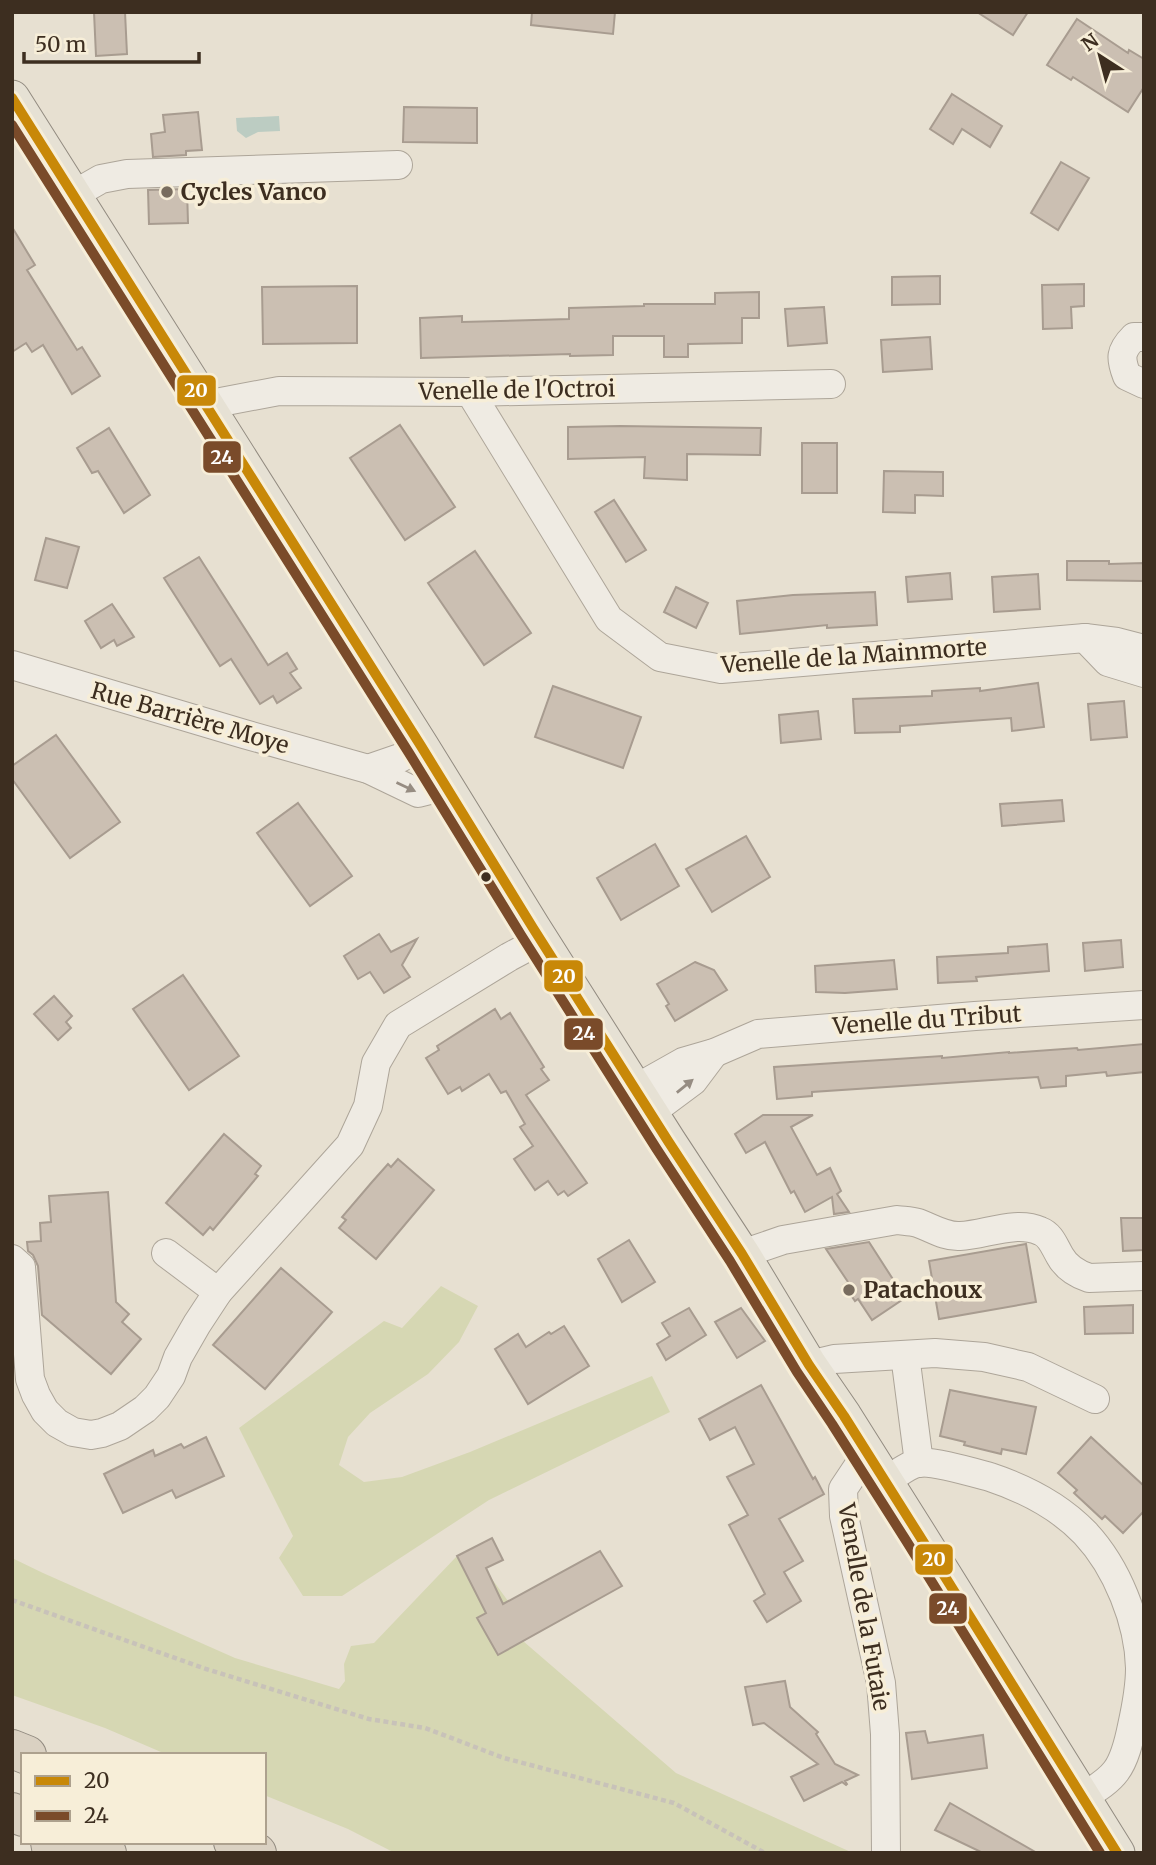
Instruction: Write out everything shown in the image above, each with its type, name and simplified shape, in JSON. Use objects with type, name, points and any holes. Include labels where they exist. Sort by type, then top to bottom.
[{"type":"highway","points":[[87,1844],[107,1853]]},
{"type":"highway","points":[[237,1844],[257,1853]]},
{"type":"main road","points":[[12,98],[642,1101],[742,1254],[809,1366],[876,1467],[1116,1853]]},
{"type":"street","points":[[73,195],[101,179],[127,174],[398,165]]},
{"type":"street","points":[[1144,337],[1133,337],[1124,348],[1122,363],[1127,376],[1144,384]]},
{"type":"street","name":"Venelle de l'Octroi","points":[[205,405],[279,391],[470,392],[831,384]]},
{"type":"street","name":"Venelle de la Mainmorte","points":[[470,392],[609,619],[660,657],[721,669],[1086,638],[1144,649]]},
{"type":"street","points":[[1086,638],[1108,662],[1144,673]]},
{"type":"street","name":"Rue Barrière Moye","points":[[12,665],[368,769],[418,793],[446,786]]},
{"type":"street","points":[[368,769],[400,758],[421,747]]},
{"type":"street","points":[[12,1259],[21,1267],[30,1379],[45,1410],[57,1423],[73,1432],[90,1435],[120,1426],[157,1397],[218,1292],[350,1145],[368,1106],[376,1063],[398,1025],[541,940]]},
{"type":"street","name":"Venelle du Tribut","points":[[642,1101],[693,1081],[714,1053],[758,1034],[1144,1005]]},
{"type":"street","points":[[742,1254],[783,1240],[897,1220],[915,1222],[956,1237],[1018,1227],[1042,1231],[1052,1239],[1066,1264],[1082,1275],[1089,1278],[1144,1276]]},
{"type":"street","points":[[166,1253],[218,1292]]},
{"type":"street","points":[[809,1366],[834,1359],[935,1353],[984,1357],[1028,1367],[1095,1399]]},
{"type":"street","points":[[905,1355],[919,1463]]},
{"type":"street","points":[[876,1467],[919,1463],[962,1469],[1009,1483],[1067,1516],[1104,1557],[1119,1581],[1138,1643],[1140,1670],[1129,1742],[1117,1770],[1103,1784],[1083,1797]]},
{"type":"street","name":"Venelle de la Futaie","points":[[876,1467],[844,1489],[845,1516],[881,1684],[885,1734],[886,1853]]},
{"type":"path","points":[[12,1600],[206,1669],[356,1716],[425,1728],[504,1758],[674,1803],[765,1853]]},
{"type":"green space","points":[[441,1286],[478,1306],[459,1342],[428,1374],[370,1413],[348,1437],[339,1465],[364,1482],[402,1477],[470,1452],[652,1376],[670,1412],[489,1500],[342,1596],[303,1596],[279,1558],[293,1536],[239,1428],[384,1321],[402,1328]]},
{"type":"green space","points":[[457,1556],[471,1584],[489,1575],[508,1601],[478,1618],[523,1641],[676,1773],[853,1853],[395,1853],[348,1829],[266,1796],[266,1753],[163,1753],[105,1728],[12,1695],[12,1558],[235,1658],[339,1689],[345,1681],[344,1664],[351,1646],[374,1643]]},
{"type":"shaded area","points":[[279,116],[280,131],[258,132],[246,138],[237,131],[236,118]]},
{"type":"building","points":[[94,12],[125,12],[127,54],[96,56]]},
{"type":"building","points":[[532,12],[615,12],[613,34],[531,25]]},
{"type":"building","points":[[977,12],[1028,12],[1013,35]]},
{"type":"building","points":[[1077,19],[1128,53],[1129,50],[1144,59],[1144,87],[1128,112],[1073,77],[1071,80],[1047,65]]},
{"type":"building","points":[[952,94],[1002,126],[990,147],[962,129],[953,144],[930,129]]},
{"type":"building","points":[[404,107],[477,108],[477,143],[403,142]]},
{"type":"building","points":[[198,112],[202,150],[186,151],[186,155],[153,157],[151,134],[165,132],[163,115]]},
{"type":"building","points":[[1061,162],[1089,178],[1058,230],[1031,213]]},
{"type":"building","points":[[187,189],[188,223],[149,224],[148,190]]},
{"type":"building","points":[[12,227],[35,265],[27,270],[77,350],[82,347],[100,376],[72,394],[43,345],[32,352],[26,343],[12,352]]},
{"type":"building","points":[[940,276],[940,304],[892,305],[892,277]]},
{"type":"building","points":[[1084,284],[1084,306],[1071,307],[1072,328],[1043,329],[1042,285]]},
{"type":"building","points":[[357,286],[357,343],[263,344],[262,287]]},
{"type":"building","points":[[759,292],[759,318],[742,318],[742,343],[688,344],[688,357],[664,357],[664,336],[613,336],[613,355],[421,358],[420,318],[462,316],[462,322],[569,319],[569,308],[715,304],[715,293]]},
{"type":"building","points":[[824,307],[827,343],[788,346],[785,309]]},
{"type":"building","points":[[930,337],[932,369],[883,372],[881,340]]},
{"type":"building","points":[[400,425],[455,507],[405,540],[350,458]]},
{"type":"building","points":[[568,427],[761,428],[760,455],[687,454],[687,480],[644,478],[645,457],[568,459]]},
{"type":"building","points":[[109,428],[150,495],[124,513],[98,471],[92,473],[77,448]]},
{"type":"building","points":[[802,443],[837,443],[837,493],[802,493]]},
{"type":"building","points":[[884,471],[943,472],[943,496],[915,495],[915,513],[883,512]]},
{"type":"building","points":[[614,500],[646,550],[626,562],[595,512]]},
{"type":"building","points":[[46,538],[79,547],[67,588],[35,580]]},
{"type":"building","points":[[475,551],[531,633],[484,665],[428,583]]},
{"type":"building","points":[[199,557],[268,665],[287,653],[297,669],[290,673],[301,688],[277,703],[273,696],[260,704],[231,659],[220,666],[164,578]]},
{"type":"building","points":[[1067,561],[1144,563],[1144,581],[1067,580]]},
{"type":"building","points":[[950,573],[952,599],[908,602],[906,577]]},
{"type":"building","points":[[1038,574],[1040,609],[994,612],[992,577]]},
{"type":"building","points":[[676,587],[708,603],[696,628],[664,612]]},
{"type":"building","points":[[875,592],[877,625],[827,628],[827,625],[740,634],[737,601],[793,595]]},
{"type":"building","points":[[112,604],[134,637],[117,646],[114,640],[101,648],[85,621]]},
{"type":"building","points":[[1038,683],[1044,727],[1012,731],[1011,718],[900,726],[900,732],[855,733],[853,699],[932,696],[932,691],[980,688],[980,691]]},
{"type":"building","points":[[553,686],[641,717],[623,768],[535,737]]},
{"type":"building","points":[[1124,701],[1127,737],[1091,740],[1088,704]]},
{"type":"building","points":[[818,711],[821,739],[781,743],[779,715]]},
{"type":"building","points":[[56,735],[120,822],[70,858],[12,779],[12,766]]},
{"type":"building","points":[[1062,800],[1064,821],[1002,826],[1000,804]]},
{"type":"building","points":[[298,803],[352,876],[310,906],[257,833]]},
{"type":"building","points":[[746,836],[770,877],[712,912],[686,869]]},
{"type":"building","points":[[655,844],[679,886],[621,920],[597,878]]},
{"type":"building","points":[[379,934],[391,952],[417,939],[402,965],[410,977],[384,993],[370,972],[358,979],[344,956]]},
{"type":"building","points":[[1121,940],[1123,967],[1085,971],[1083,943]]},
{"type":"building","points":[[1047,944],[1049,971],[976,977],[977,981],[938,983],[937,957],[1008,953],[1008,947]]},
{"type":"building","points":[[894,960],[897,989],[816,992],[815,966]]},
{"type":"building","points":[[695,962],[714,970],[727,990],[675,1021],[657,984]]},
{"type":"building","points":[[183,975],[239,1056],[189,1090],[133,1009]]},
{"type":"building","points":[[54,996],[72,1016],[66,1022],[71,1028],[58,1040],[34,1014]]},
{"type":"building","points":[[495,1009],[501,1019],[510,1013],[544,1067],[541,1069],[549,1080],[526,1095],[587,1183],[568,1196],[564,1191],[558,1195],[548,1181],[535,1190],[514,1159],[533,1146],[520,1127],[525,1124],[506,1091],[501,1093],[489,1074],[462,1091],[460,1087],[448,1094],[426,1058],[439,1050],[437,1046]]},
{"type":"building","points":[[1144,1044],[1144,1072],[1066,1076],[1066,1086],[1041,1088],[1038,1077],[812,1092],[812,1096],[777,1099],[774,1067]]},
{"type":"building","points":[[763,1115],[813,1115],[791,1127],[817,1175],[830,1168],[841,1191],[837,1194],[849,1212],[834,1214],[832,1197],[805,1212],[794,1191],[791,1193],[765,1142],[746,1153],[735,1134]]},
{"type":"building","points":[[224,1134],[261,1166],[255,1174],[258,1176],[213,1230],[210,1227],[203,1235],[166,1203]]},
{"type":"building","points":[[398,1159],[434,1190],[376,1259],[339,1228],[346,1220],[342,1217],[388,1164],[391,1167]]},
{"type":"building","points":[[108,1192],[116,1302],[129,1314],[122,1322],[141,1339],[111,1374],[42,1315],[38,1266],[28,1251],[27,1242],[41,1241],[40,1223],[51,1222],[49,1196]]},
{"type":"building","points":[[1121,1218],[1144,1218],[1144,1250],[1123,1251]]},
{"type":"building","points":[[629,1240],[655,1282],[622,1302],[598,1259]]},
{"type":"building","points":[[869,1242],[905,1298],[872,1320],[858,1299],[855,1301],[844,1285],[848,1282],[826,1249]]},
{"type":"building","points":[[1026,1244],[1036,1302],[939,1319],[929,1261]]},
{"type":"building","points":[[281,1268],[332,1312],[265,1389],[213,1345]]},
{"type":"building","points":[[1133,1305],[1133,1333],[1085,1334],[1084,1307]]},
{"type":"building","points":[[689,1308],[706,1335],[666,1360],[657,1344],[670,1336],[662,1323]]},
{"type":"building","points":[[741,1308],[765,1341],[737,1358],[715,1322]]},
{"type":"building","points":[[564,1326],[589,1366],[528,1404],[495,1349],[518,1334],[526,1347]]},
{"type":"building","points":[[761,1385],[824,1494],[779,1519],[803,1561],[784,1572],[801,1601],[767,1622],[754,1601],[765,1594],[729,1525],[748,1515],[727,1477],[754,1464],[735,1427],[710,1440],[699,1419]]},
{"type":"building","points":[[950,1390],[1036,1407],[1026,1454],[1002,1449],[1001,1454],[940,1436]]},
{"type":"building","points":[[206,1437],[224,1476],[176,1498],[172,1490],[123,1513],[104,1474],[153,1450],[155,1456],[181,1444],[184,1448]]},
{"type":"building","points":[[1091,1437],[1144,1486],[1144,1511],[1123,1533],[1105,1516],[1102,1519],[1074,1493],[1077,1490],[1058,1473]]},
{"type":"building","points":[[492,1538],[503,1560],[486,1568],[503,1604],[600,1551],[622,1586],[498,1655],[477,1618],[486,1613],[457,1556]]},
{"type":"building","points":[[785,1681],[790,1707],[818,1732],[816,1734],[835,1764],[858,1775],[845,1781],[846,1785],[842,1782],[804,1801],[791,1777],[818,1764],[764,1723],[753,1725],[745,1687]]},
{"type":"building","points":[[925,1731],[928,1743],[983,1735],[987,1768],[912,1779],[906,1733]]},
{"type":"building","points":[[950,1803],[1037,1853],[983,1853],[935,1830]]},
{"type":"transit line","name":"20","points":[[12,98],[1117,1853]]},
{"type":"transit line","name":"24","points":[[12,125],[521,935],[730,1261],[797,1372],[907,1542],[1100,1853]]},
{"type":"place","name":"Cycles Vanco","points":[[167,192]]},
{"type":"place","name":"Patachoux","points":[[849,1290]]}]
